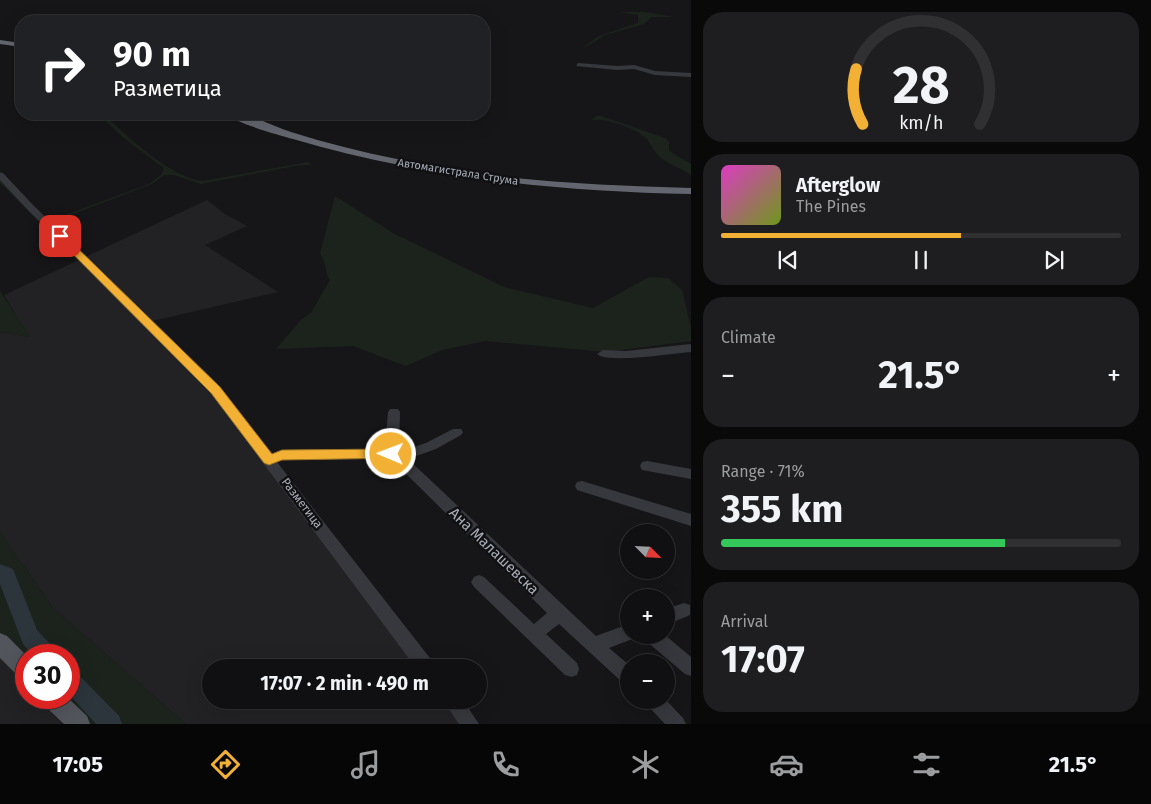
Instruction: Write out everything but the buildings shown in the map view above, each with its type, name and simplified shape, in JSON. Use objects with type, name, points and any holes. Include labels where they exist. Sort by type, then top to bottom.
[{"type":"highway","points":[[0,41],[15,43]]},
{"type":"highway","name":"Автомагистрала Струма","points":[[248,120],[346,151],[446,172],[585,188],[691,191]]},
{"type":"highway","name":"Автомагистрала Струма","points":[[260,120],[287,130],[350,147],[450,167],[525,177],[583,182],[691,185]]},
{"type":"main road","points":[[0,643],[15,659]]},
{"type":"main road","points":[[64,709],[79,724]]},
{"type":"street","points":[[578,65],[617,68],[634,67],[656,73],[691,75]]},
{"type":"street","name":"Разметица","points":[[0,175],[30,207],[216,390],[420,659]]},
{"type":"street","points":[[603,354],[626,355],[691,348]]},
{"type":"street","points":[[394,412],[394,456]]},
{"type":"street","points":[[269,460],[282,455],[394,456],[430,446],[457,432]]},
{"type":"street","name":"Ана Малашевска","points":[[394,456],[559,614],[620,669]]},
{"type":"street","points":[[648,466],[691,474]]},
{"type":"street","points":[[582,486],[691,520]]},
{"type":"street","points":[[479,582],[571,669]]},
{"type":"street","points":[[675,614],[684,610]]},
{"type":"street","points":[[534,634],[559,614]]},
{"type":"street","points":[[594,646],[620,636]]},
{"type":"street","points":[[663,644],[691,668]]},
{"type":"street","points":[[459,709],[470,724]]},
{"type":"street","points":[[663,709],[677,724]]},
{"type":"shaded area","points":[[620,12],[645,12],[674,17],[651,17],[644,24],[605,35],[584,47],[599,36],[638,23],[638,15]]},
{"type":"shaded area","points":[[598,115],[665,138],[669,142],[669,151],[691,164],[691,175],[660,157],[646,138],[635,130],[605,120],[591,120]]},
{"type":"shaded area","points":[[104,120],[110,120],[150,155],[178,173],[203,181],[309,162],[311,165],[300,165],[201,184],[174,175],[164,175],[152,184],[70,215],[53,225],[86,257],[78,260],[0,183],[0,170],[17,190],[49,221],[149,184],[161,175],[164,168],[125,139]]},
{"type":"shaded area","points":[[335,196],[393,233],[504,287],[593,308],[649,277],[668,278],[682,290],[691,328],[691,341],[606,352],[485,341],[442,350],[406,366],[353,346],[276,349],[301,320],[311,313],[330,280],[324,260],[320,254]]},
{"type":"shaded area","points":[[207,200],[225,214],[247,226],[205,245],[278,292],[148,322],[215,390],[421,659],[202,659],[202,709],[459,709],[470,724],[186,724],[53,608],[0,532],[0,332],[29,337],[4,295]]},
{"type":"shaded area","points":[[0,291],[30,337],[0,332]]},
{"type":"shaded area","points":[[0,532],[53,608],[186,724],[78,724],[63,709],[80,709],[80,644],[15,644],[15,660],[0,644]]},
{"type":"shaded area","points":[[0,644],[15,660],[15,709],[63,709],[78,724],[0,724]]},
{"type":"waterway","points":[[0,572],[6,575],[30,637],[37,644]]},
{"type":"waterway","points":[[80,691],[111,724]]},
{"type":"route","points":[[60,236],[216,390],[269,460],[282,455],[391,454]]}]
